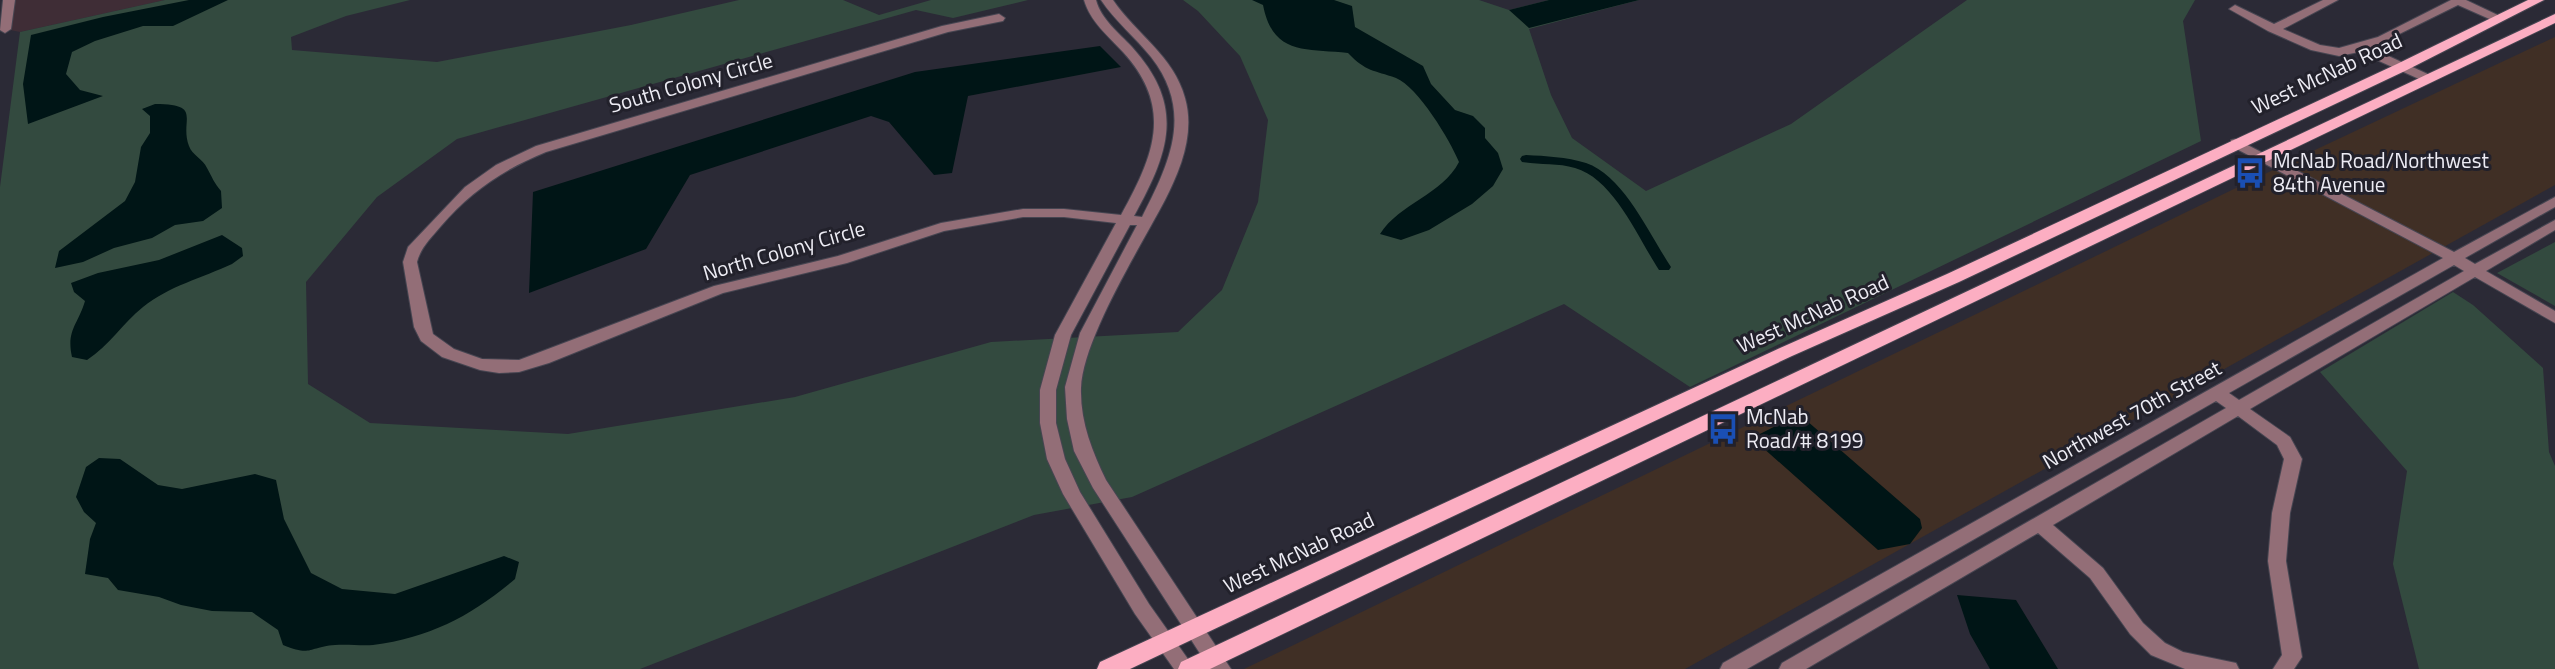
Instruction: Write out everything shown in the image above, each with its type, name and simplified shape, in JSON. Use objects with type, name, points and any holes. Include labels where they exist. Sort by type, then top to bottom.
[{"type":"main road","name":"West McNab Road","points":[[1108,669],[1786,352],[1953,278],[2402,67],[2538,0]]},
{"type":"main road","points":[[1187,669],[1217,663],[2261,156],[2555,18]]},
{"type":"street","points":[[5,29],[9,0]]},
{"type":"street","points":[[1107,0],[1171,75],[1181,105],[1183,130],[1178,157],[1088,333],[1073,387],[1075,419],[1083,451],[1099,483],[1192,629],[1217,663]]},
{"type":"street","points":[[2275,29],[2332,0]]},
{"type":"street","points":[[2235,9],[2322,50],[2339,52],[2360,48],[2458,1],[2498,18]]},
{"type":"street","points":[[1094,2],[1097,17],[1136,58],[1152,80],[1161,107],[1162,130],[1158,154],[1063,335],[1053,362],[1048,390],[1048,423],[1056,459],[1072,494],[1165,642],[1187,669]]},
{"type":"street","name":"South Colony Circle","points":[[422,239],[479,180],[507,162],[541,149],[946,29],[999,18]]},
{"type":"street","points":[[2360,48],[2428,79]]},
{"type":"street","points":[[2236,144],[2455,259],[2555,318]]},
{"type":"street","name":"Northwest 70th Street","points":[[1730,669],[2555,201]]},
{"type":"street","name":"North Colony Circle","points":[[422,239],[413,250],[410,262],[422,327],[427,337],[448,353],[480,364],[499,367],[519,366],[543,359],[719,289],[842,260],[941,227],[1023,213],[1064,213],[1147,222]]},
{"type":"street","points":[[1789,669],[2555,224]]},
{"type":"street","points":[[1091,281],[1114,284]]},
{"type":"street","points":[[2217,393],[2284,441],[2292,459],[2281,513],[2277,561],[2292,657],[2283,669]]},
{"type":"street","points":[[2039,524],[2087,562],[2106,583],[2139,634],[2161,651],[2178,661],[2229,669]]},
{"type":"shaded area","points":[[9,0],[165,0],[20,32],[5,29]]},
{"type":"shaded area","points":[[189,0],[228,0],[173,26],[143,26],[95,41],[72,52],[66,74],[80,90],[103,96],[28,124],[23,84],[31,35]]},
{"type":"shaded area","points":[[1252,0],[1334,0],[1352,6],[1355,27],[1423,66],[1431,84],[1455,110],[1473,116],[1485,128],[1485,138],[1498,153],[1503,169],[1493,186],[1472,204],[1429,230],[1401,240],[1380,234],[1398,214],[1432,191],[1452,173],[1459,162],[1448,141],[1432,115],[1405,83],[1365,67],[1348,53],[1305,49],[1283,41],[1268,22],[1263,5]]},
{"type":"shaded area","points":[[1549,0],[1639,0],[1529,28],[1509,10]]},
{"type":"shaded area","points":[[2555,37],[2555,185],[1685,669],[1244,669],[2298,158]]},
{"type":"shaded area","points":[[1100,46],[1121,67],[968,96],[952,173],[934,175],[889,122],[871,116],[690,175],[646,249],[529,293],[533,192],[915,72]]},
{"type":"shaded area","points":[[155,104],[185,110],[189,146],[221,191],[222,208],[203,221],[175,225],[152,238],[114,248],[83,262],[55,268],[59,251],[125,201],[135,182],[141,147],[150,133],[150,116],[142,109]]},
{"type":"shaded area","points":[[222,235],[242,248],[243,256],[232,264],[153,300],[87,360],[72,357],[72,334],[85,301],[74,292],[71,283],[98,273],[159,260]]},
{"type":"shaded area","points":[[1799,414],[1920,519],[1922,528],[1910,544],[1878,550],[1752,438]]},
{"type":"shaded area","points":[[99,458],[120,459],[158,485],[182,489],[255,474],[276,480],[284,519],[311,573],[342,589],[395,594],[504,556],[519,562],[515,579],[466,614],[413,637],[373,645],[335,645],[305,651],[292,649],[283,645],[278,630],[252,612],[212,611],[181,605],[159,597],[118,590],[108,578],[85,574],[90,539],[96,523],[84,512],[76,497],[86,467]]},
{"type":"shaded area","points":[[1957,595],[2016,600],[2058,669],[1990,669],[1970,634]]},
{"type":"green space","points":[[165,0],[410,0],[346,16],[291,37],[292,50],[437,62],[631,25],[739,0],[843,0],[879,15],[931,0],[1028,0],[953,18],[916,10],[457,139],[377,197],[306,282],[308,384],[370,423],[568,434],[795,397],[991,342],[1178,332],[1222,290],[1258,202],[1268,120],[1240,56],[1198,11],[1183,0],[1479,0],[1509,10],[1549,0],[1639,0],[1529,29],[1551,95],[1572,138],[1646,191],[1791,124],[1967,0],[2195,0],[2183,21],[2201,141],[1690,387],[1564,304],[1132,497],[1034,515],[640,669],[0,669],[0,187],[20,32]]},
{"type":"green space","points":[[2555,242],[2555,306],[2497,273]]},
{"type":"green space","points":[[2453,292],[2473,305],[2543,368],[2549,452],[2555,466],[2555,669],[2419,669],[2393,564],[2407,471],[2320,372]]},
{"type":"waterway","points":[[1526,159],[1583,166],[1600,175],[1614,188],[1664,267]]},
{"type":"place","name":"McNab Road/Northwest 84th Avenue","points":[[2250,173]]},
{"type":"place","name":"McNab Road/# 8199","points":[[1723,429]]}]
